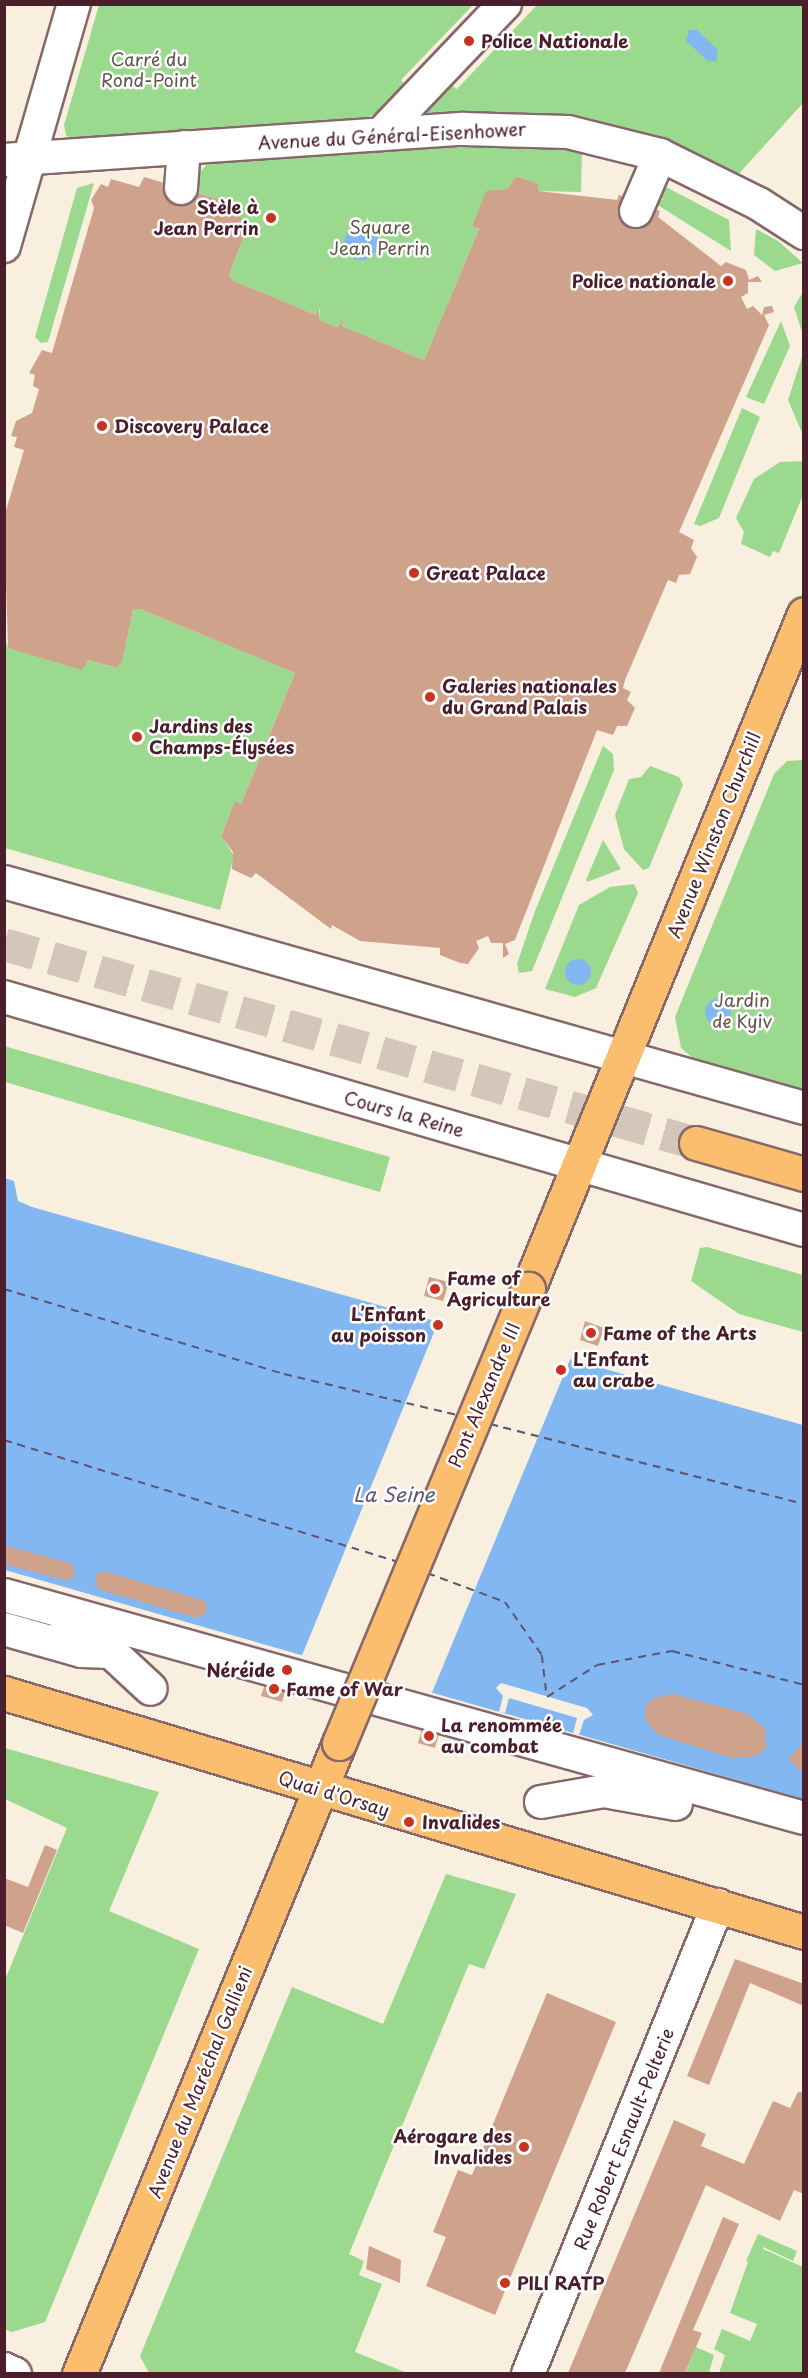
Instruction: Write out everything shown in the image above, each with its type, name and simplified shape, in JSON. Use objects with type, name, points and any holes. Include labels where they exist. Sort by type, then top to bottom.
[{"type":"main road","name":"Avenue Winston Churchill","points":[[579,1166],[804,614]]},
{"type":"main road","points":[[696,1143],[804,1174]]},
{"type":"main road","name":"Pont Alexandre III","points":[[321,1790],[579,1166]]},
{"type":"main road","name":"Quai d'Orsay","points":[[4,1693],[321,1790],[804,1932]]},
{"type":"main road","name":"Avenue du Maréchal Gallieni","points":[[79,2373],[321,1790]]},
{"type":"street","points":[[4,246],[17,159],[74,4]]},
{"type":"street","points":[[381,134],[505,4]]},
{"type":"street","name":"Avenue du Général-Eisenhower","points":[[17,159],[381,134],[529,128],[598,138],[660,155],[759,204],[804,233]]},
{"type":"street","points":[[181,188],[184,147]]},
{"type":"street","points":[[636,211],[660,155]]},
{"type":"street","points":[[4,882],[804,1108]]},
{"type":"street","name":"Cours la Reine","points":[[4,997],[804,1230]]},
{"type":"street","points":[[11,1597],[93,1634],[151,1689]]},
{"type":"street","points":[[11,1597],[804,1818]]},
{"type":"street","points":[[4,1629],[82,1651],[111,1652]]},
{"type":"street","points":[[541,1802],[604,1791],[687,1807],[764,1806]]},
{"type":"street","name":"Rue Robert Esnault-Pelterie","points":[[528,2373],[718,1905]]},
{"type":"street","points":[[4,2369],[15,2373]]},
{"type":"green space","name":"Carré du Rond-Point","points":[[99,5],[473,5],[401,80],[408,88],[397,101],[359,122],[76,141],[66,135],[64,125]]},
{"type":"green space","points":[[537,5],[803,5],[803,103],[735,178],[662,142],[592,122],[534,114],[427,115],[424,108],[445,81],[457,89]]},
{"type":"green space","name":"Square Jean Perrin","points":[[502,144],[582,150],[581,192],[538,191],[537,184],[518,176],[507,189],[486,192],[472,226],[479,229],[424,360],[342,326],[344,319],[337,327],[319,320],[320,309],[316,315],[234,281],[229,275],[247,228],[218,209],[218,199],[186,189],[209,162]]},
{"type":"green space","points":[[94,183],[48,342],[41,343],[35,337],[77,188]]},
{"type":"green space","points":[[664,186],[729,220],[731,251],[651,201],[652,196],[664,200],[654,192]]},
{"type":"green space","points":[[756,229],[778,241],[803,263],[775,271],[754,255]]},
{"type":"green space","points":[[803,292],[803,335],[794,307]]},
{"type":"green space","points":[[781,321],[790,346],[764,404],[746,397]]},
{"type":"green space","points":[[803,354],[803,435],[788,400]]},
{"type":"green space","points":[[742,408],[760,417],[719,518],[700,526],[694,524]]},
{"type":"green space","points":[[803,461],[803,495],[779,553],[773,551],[770,557],[741,544],[744,532],[736,518],[754,479],[780,462]]},
{"type":"green space","name":"Jardins des Champs-Élysées","points":[[140,609],[295,673],[241,804],[235,802],[221,835],[234,856],[220,910],[5,848],[5,636],[8,648],[83,666],[88,660],[115,668],[122,661],[133,610]]},
{"type":"green space","points":[[603,746],[613,754],[614,770],[532,971],[519,973],[517,964],[535,911]]},
{"type":"green space","name":"Jardin de Kyiv","points":[[803,760],[803,1092],[695,1060],[681,1048],[675,1017],[774,774],[787,761]]},
{"type":"green space","points":[[650,766],[679,777],[683,785],[649,868],[643,870],[624,849],[615,815],[629,779],[641,777]]},
{"type":"green space","points":[[603,840],[621,869],[587,882],[586,880]]},
{"type":"green space","points":[[634,884],[638,893],[596,988],[575,997],[545,989],[579,905],[610,887]]},
{"type":"green space","points":[[4,1046],[390,1157],[380,1192],[5,1082]]},
{"type":"green space","points":[[707,1247],[803,1275],[803,1332],[739,1314],[691,1281],[700,1248]]},
{"type":"green space","points":[[5,1748],[159,1792],[109,1911],[199,1949],[45,2322],[12,2332],[4,2329],[5,1980],[67,1828],[5,1799]]},
{"type":"green space","points":[[446,1874],[516,1894],[484,1969],[469,1964],[349,2254],[364,2261],[359,2275],[382,2284],[355,2352],[407,2373],[149,2373],[140,2356],[292,1987],[383,2024]]},
{"type":"green space","points":[[758,2234],[797,2251],[793,2261],[763,2247],[803,2267],[803,2373],[719,2373],[725,2355],[714,2349],[722,2329],[750,2341],[757,2324],[730,2313],[748,2262],[756,2265],[746,2261]]},
{"type":"green space","points":[[696,2347],[714,2355],[709,2373],[685,2374]]},
{"type":"water","points":[[689,30],[697,30],[718,50],[716,61],[708,61],[686,41]]},
{"type":"water","points":[[361,226],[373,231],[378,243],[373,255],[361,260],[349,255],[344,243],[349,231]]},
{"type":"water","points":[[578,959],[587,963],[591,972],[587,981],[578,985],[569,981],[565,972],[569,963]]},
{"type":"water","points":[[718,999],[727,1003],[731,1012],[727,1021],[718,1025],[709,1021],[705,1012],[709,1003]]},
{"type":"water","name":"La Seine","points":[[4,1178],[14,1181],[18,1201],[32,1207],[803,1425],[803,1799],[5,1570]]},
{"type":"pier","points":[[431,1314],[572,1355],[431,1695],[301,1658],[439,1320]]},
{"type":"pier","points":[[501,1683],[587,1708],[593,1715],[584,1720],[579,1735],[573,1733],[577,1718],[509,1698],[505,1713],[499,1712],[503,1696],[496,1688]]},
{"type":"building","name":"Great Palace","points":[[517,176],[538,184],[538,191],[617,200],[619,195],[660,211],[658,217],[721,266],[726,262],[746,270],[749,280],[758,276],[762,282],[748,282],[748,293],[741,297],[747,309],[753,306],[762,315],[764,307],[772,306],[774,312],[764,315],[769,325],[679,532],[694,540],[691,548],[697,557],[690,574],[679,575],[676,583],[668,580],[625,680],[623,688],[631,692],[627,700],[635,708],[627,726],[617,726],[613,735],[597,730],[515,940],[505,944],[509,954],[503,958],[503,943],[491,943],[488,936],[476,941],[479,948],[468,964],[440,955],[440,948],[360,941],[332,925],[331,929],[256,873],[251,878],[232,869],[233,852],[221,836],[235,801],[241,804],[295,673],[140,609],[133,610],[122,662],[116,668],[88,660],[82,670],[8,648],[4,517],[24,450],[14,447],[17,437],[11,436],[16,421],[32,413],[39,389],[33,386],[35,375],[29,373],[42,350],[52,353],[94,208],[91,200],[101,184],[108,187],[111,179],[139,187],[144,177],[218,199],[218,209],[245,219],[247,228],[229,275],[234,281],[316,315],[319,309],[319,320],[337,327],[344,319],[342,326],[424,360],[479,229],[472,226],[486,191],[507,189]]},
{"type":"building","points":[[429,1277],[449,1282],[443,1301],[424,1296]]},
{"type":"building","points":[[585,1321],[604,1328],[598,1346],[580,1340]]},
{"type":"building","points":[[4,1545],[73,1564],[75,1574],[69,1581],[4,1564]]},
{"type":"building","points":[[104,1571],[205,1601],[207,1612],[197,1618],[98,1589],[95,1575]]},
{"type":"building","points":[[267,1678],[287,1684],[282,1702],[261,1696]]},
{"type":"building","points":[[673,1694],[748,1714],[765,1729],[766,1749],[753,1757],[732,1758],[659,1735],[646,1721],[645,1707],[653,1698]]},
{"type":"building","points":[[423,1725],[440,1730],[435,1748],[418,1743]]},
{"type":"building","points":[[804,1744],[804,1774],[788,1759]]},
{"type":"building","points":[[45,1845],[57,1850],[23,1933],[4,1925],[4,1878],[28,1887]]},
{"type":"building","points":[[735,1959],[804,1984],[804,2006],[750,1983],[709,2085],[687,2076]]},
{"type":"building","name":"Aérogare des Invalides","points":[[547,1993],[616,2022],[495,2315],[426,2286],[446,2237],[433,2232],[458,2170],[472,2175]]},
{"type":"building","points":[[798,2092],[804,2092],[804,2194],[794,2190],[780,2221],[706,2185],[625,2373],[568,2373],[674,2120],[706,2134],[701,2146],[744,2164],[773,2101],[790,2108]]},
{"type":"building","points":[[723,2217],[739,2224],[693,2330],[702,2333],[685,2373],[659,2373]]},
{"type":"building","points":[[369,2246],[401,2260],[400,2283],[366,2269]]},
{"type":"ferry route","points":[[4,1289],[284,1374],[457,1415]]},
{"type":"ferry route","points":[[490,1424],[804,1504]]},
{"type":"ferry route","points":[[4,1440],[397,1562]]},
{"type":"ferry route","points":[[427,1573],[505,1602],[542,1655],[547,1697],[597,1665],[672,1651],[804,1685]]},
{"type":"tunnel","points":[[4,944],[696,1143]]},
{"type":"place","name":"Police Nationale","points":[[469,41]]},
{"type":"place","name":"Stèle à Jean Perrin","points":[[271,218]]},
{"type":"place","name":"Police nationale","points":[[728,281]]},
{"type":"place","name":"Discovery Palace","points":[[102,426]]},
{"type":"place","name":"Great Palace","points":[[414,573]]},
{"type":"place","name":"Galeries nationales du Grand Palais","points":[[430,697]]},
{"type":"place","name":"Jardins des Champs-Élysées","points":[[137,737]]},
{"type":"place","name":"Fame of Agriculture","points":[[435,1289]]},
{"type":"place","name":"L’Enfant au poisson","points":[[438,1325]]},
{"type":"place","name":"Fame of the Arts","points":[[591,1333]]},
{"type":"place","name":"L'Enfant au crabe","points":[[561,1370]]},
{"type":"place","name":"Néréide","points":[[287,1670]]},
{"type":"place","name":"Fame of War","points":[[274,1689]]},
{"type":"place","name":"La renommée au combat","points":[[429,1736]]},
{"type":"place","name":"Invalides","points":[[409,1822]]},
{"type":"place","name":"Aérogare des Invalides","points":[[524,2147]]},
{"type":"place","name":"PILI RATP","points":[[505,2283]]}]
